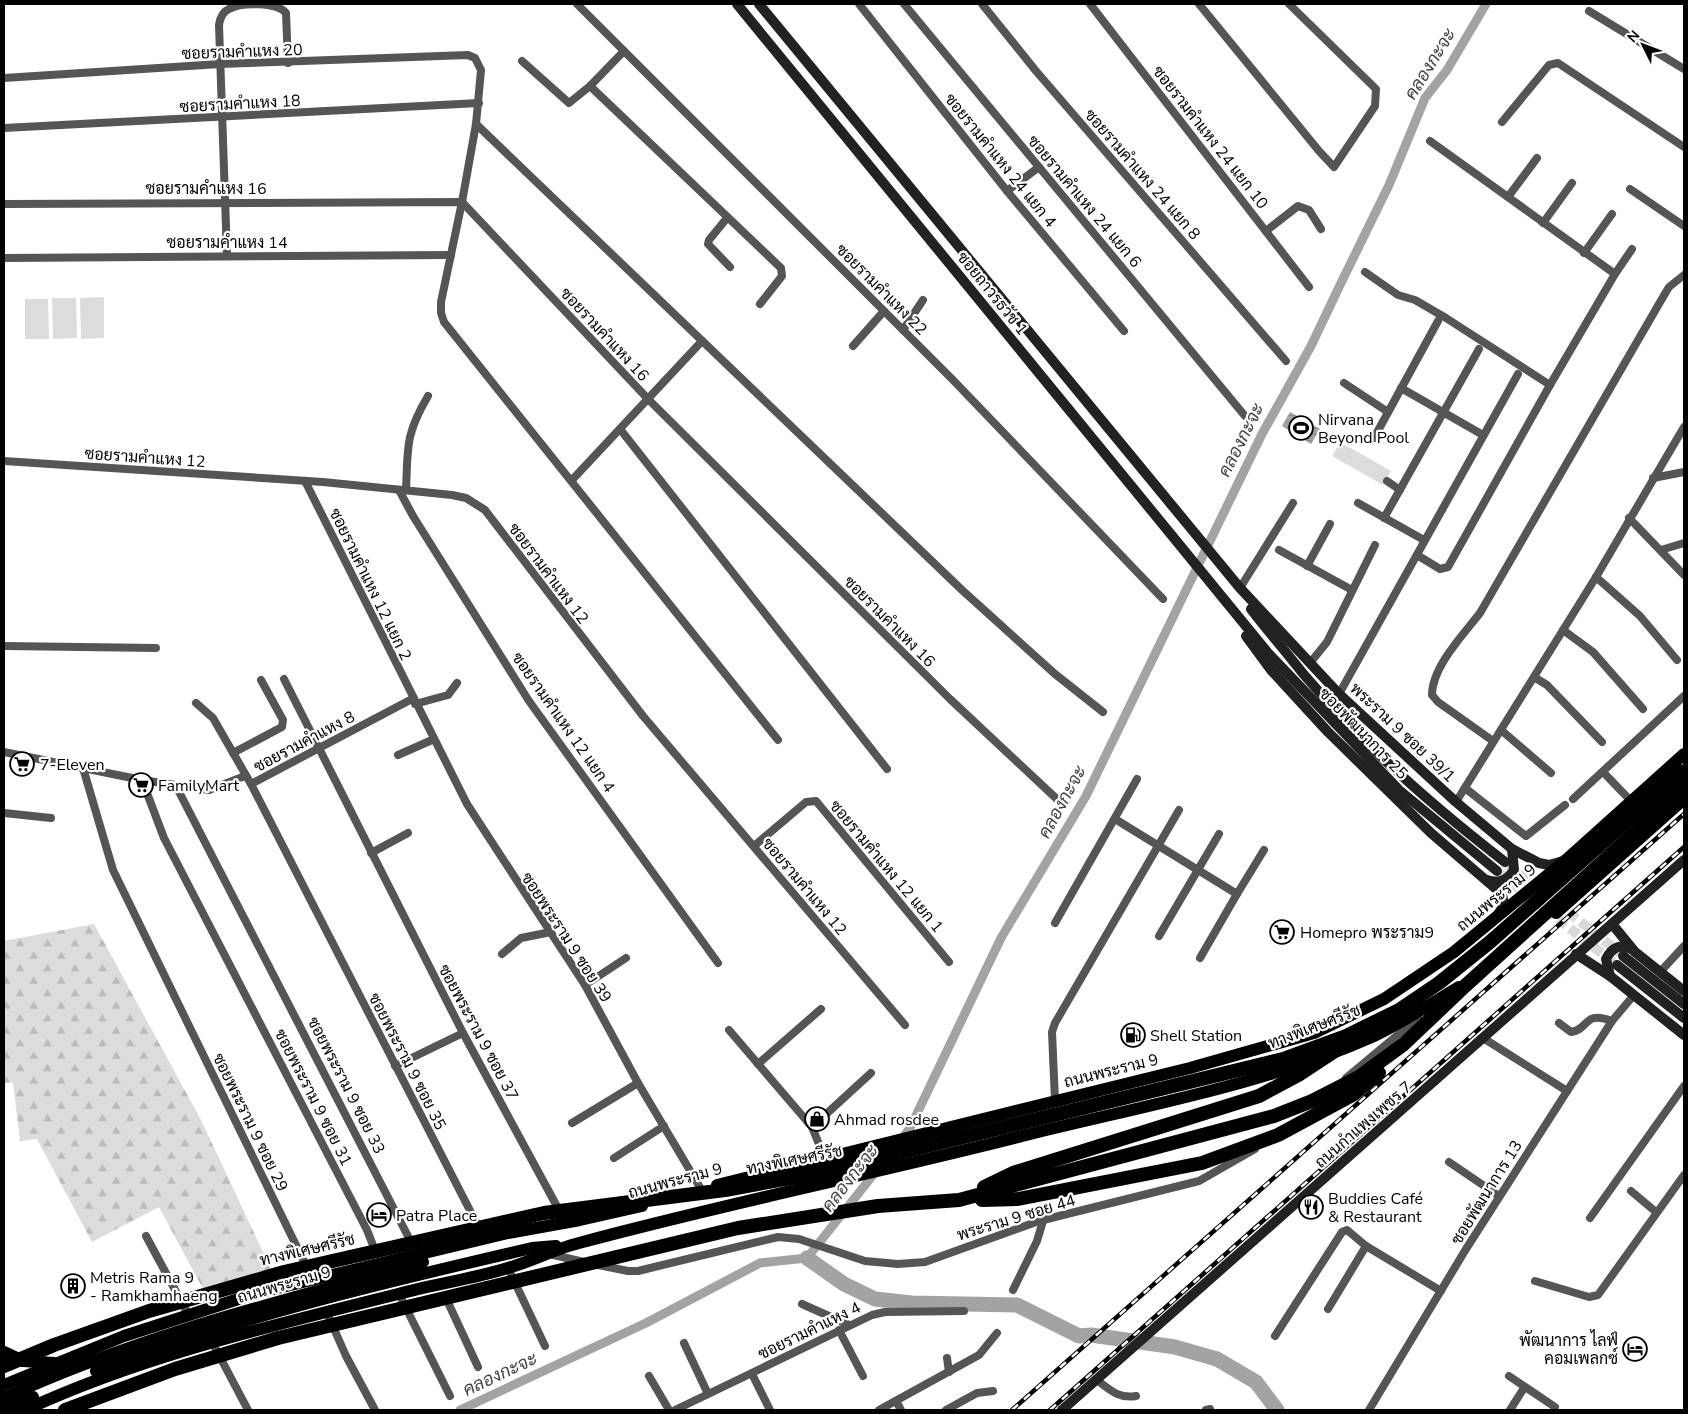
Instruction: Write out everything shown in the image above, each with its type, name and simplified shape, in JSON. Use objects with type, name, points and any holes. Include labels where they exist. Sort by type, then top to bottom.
[{"type":"highway","points":[[1662,791],[1684,766]]},
{"type":"highway","name":"ทางพิเศษศรีรัช","points":[[4,1366],[54,1345],[149,1311],[284,1272],[544,1213],[725,1190],[812,1174],[1283,1059],[1346,1036],[1398,1010],[1439,982],[1490,942],[1684,771]]},
{"type":"highway","points":[[959,1200],[1274,1116],[1312,1101],[1359,1077],[1404,1044],[1479,972],[1684,788]]},
{"type":"highway","points":[[64,1410],[174,1368],[278,1338],[738,1228],[878,1206],[959,1200],[1018,1199],[1202,1163],[1278,1136],[1329,1109],[1375,1077],[1434,1017],[1464,983]]},
{"type":"highway","points":[[959,1200],[1013,1173],[1259,1096],[1300,1074],[1334,1051]]},
{"type":"main road","name":"ซอยถาวรธวัช 1","points":[[737,4],[1224,602]]},
{"type":"main road","name":"ซอยถาวรธวัช 1","points":[[759,4],[1240,588]]},
{"type":"main road","points":[[913,218],[926,207]]},
{"type":"main road","name":"พระราม 9 ซอย 39/1","points":[[1240,588],[1338,694],[1456,802],[1512,849],[1539,863],[1548,865],[1566,860]]},
{"type":"main road","name":"ซอยพัฒนาการ 25","points":[[1240,588],[1253,612],[1310,684],[1342,719],[1410,786],[1505,862]]},
{"type":"main road","points":[[1224,602],[1254,648],[1296,698],[1431,833],[1504,898],[1504,906],[1496,918]]},
{"type":"main road","name":"ซอยพัฒนาการ 25","points":[[1224,602],[1304,692],[1399,790],[1497,871]]},
{"type":"main road","name":"ถนนพระราม 9","points":[[5,1410],[61,1384],[163,1347],[284,1310],[426,1262],[485,1239],[666,1200],[701,1189],[1190,1068],[1314,1033],[1384,999],[1454,952],[1566,860],[1684,754]]},
{"type":"main road","name":"ถนนพระราม 9","points":[[25,1410],[62,1393],[174,1353],[279,1323],[508,1268],[573,1244],[642,1226],[918,1163],[1240,1083],[1334,1051],[1375,1035],[1464,983],[1545,922],[1684,799]]},
{"type":"main road","points":[[1486,880],[1501,882],[1509,877],[1514,870],[1512,849]]},
{"type":"main road","name":"ถนนกำแพงเพชร 7","points":[[1062,1410],[1684,860]]},
{"type":"main road","points":[[1612,924],[1635,952]]},
{"type":"main road","points":[[1610,976],[1606,960],[1611,951],[1626,946],[1661,971],[1684,991]]},
{"type":"main road","points":[[1576,954],[1610,976],[1684,1035]]},
{"type":"main road","points":[[1623,956],[1684,1004]]},
{"type":"main road","points":[[1617,965],[1684,1018]]},
{"type":"main road","points":[[1040,1105],[1045,1131]]},
{"type":"main road","name":"ถนนพระราม 9","points":[[4,1398],[56,1374],[128,1346],[580,1220]]},
{"type":"main road","name":"ถนนพระราม 9","points":[[4,1385],[157,1325],[257,1293],[380,1264],[426,1262],[573,1244]]},
{"type":"main road","points":[[157,1325],[155,1335],[158,1343],[162,1348],[174,1353]]},
{"type":"main road","points":[[4,1352],[23,1361],[56,1363]]},
{"type":"main road","points":[[40,1410],[62,1393]]},
{"type":"street","name":"ซอยรามคำแหง 22","points":[[577,4],[903,330],[1162,599]]},
{"type":"street","name":"ซอยรามคำแหง 24 แยก 4","points":[[859,4],[1007,192],[1124,331]]},
{"type":"street","name":"ซอยรามคำแหง 24 แยก 6","points":[[904,4],[1244,416]]},
{"type":"street","name":"ซอยรามคำแหง 24 แยก 8","points":[[982,4],[1043,79],[1286,361]]},
{"type":"street","name":"ซอยรามคำแหง 24 แยก 10","points":[[1090,4],[1309,287]]},
{"type":"street","points":[[1199,4],[1334,167],[1341,161],[1375,106],[1376,89],[1289,4]]},
{"type":"street","points":[[227,256],[219,25],[221,15],[228,9],[239,6],[275,5],[282,8],[286,13],[288,63]]},
{"type":"street","points":[[1589,11],[1684,69]]},
{"type":"street","points":[[522,60],[568,103],[590,86],[624,51]]},
{"type":"street","name":"ซอยรามคำแหง 20","points":[[4,78],[220,64],[468,55],[479,62],[481,70],[479,102]]},
{"type":"street","points":[[1502,122],[1549,65],[1558,63],[1684,147]]},
{"type":"street","points":[[590,86],[781,268],[782,276],[760,304]]},
{"type":"street","points":[[479,102],[462,202],[440,302],[444,322],[778,740]]},
{"type":"street","name":"ซอยรามคำแหง 18","points":[[4,128],[223,118],[479,102]]},
{"type":"street","points":[[476,124],[962,590],[1055,674],[1103,712]]},
{"type":"street","points":[[1430,141],[1615,274]]},
{"type":"street","points":[[1508,197],[1537,158]]},
{"type":"street","points":[[1007,192],[1038,167]]},
{"type":"street","points":[[1543,223],[1572,183]]},
{"type":"street","points":[[1630,188],[1684,226]]},
{"type":"street","name":"ซอยรามคำแหง 16","points":[[4,204],[226,201],[462,202],[648,400],[950,699],[1060,802]]},
{"type":"street","points":[[1266,231],[1298,206],[1309,210],[1320,229]]},
{"type":"street","points":[[1584,253],[1612,214]]},
{"type":"street","points":[[727,218],[708,240],[708,244],[730,267]]},
{"type":"street","points":[[1417,555],[1440,569],[1448,567],[1550,385],[1615,274],[1632,250]]},
{"type":"street","name":"ซอยรามคำแหง 14","points":[[4,258],[451,255]]},
{"type":"street","points":[[1365,272],[1398,295],[1415,300],[1446,318],[1550,385]]},
{"type":"street","points":[[1493,741],[1438,702],[1432,695],[1432,686],[1450,653],[1490,596],[1669,287],[1684,275]]},
{"type":"street","points":[[903,330],[922,300]]},
{"type":"street","points":[[853,346],[884,312]]},
{"type":"street","points":[[1374,438],[1438,322]]},
{"type":"street","points":[[572,480],[702,341]]},
{"type":"street","points":[[1384,518],[1479,349]]},
{"type":"street","points":[[1338,694],[1518,374]]},
{"type":"street","points":[[1344,383],[1388,412]]},
{"type":"street","points":[[1401,388],[1483,435]]},
{"type":"street","points":[[402,490],[408,438],[413,421],[428,396]]},
{"type":"street","points":[[1456,802],[1596,577],[1684,427]]},
{"type":"street","points":[[620,429],[887,769]]},
{"type":"street","name":"ซอยรามคำแหง 12","points":[[4,461],[305,481],[452,494],[466,498],[485,510],[643,716],[905,1025]]},
{"type":"street","points":[[1653,478],[1684,472]]},
{"type":"street","name":"ซอยรามคำแหง 12 แยก 2","points":[[305,481],[414,702]]},
{"type":"street","points":[[1387,481],[1400,490]]},
{"type":"street","name":"ซอยรามคำแหง 12 แยก 4","points":[[402,490],[413,516],[529,701],[718,963]]},
{"type":"street","points":[[1240,588],[1293,503]]},
{"type":"street","points":[[1358,503],[1424,540]]},
{"type":"street","points":[[1629,518],[1684,575]]},
{"type":"street","points":[[1307,566],[1330,524]]},
{"type":"street","points":[[1661,550],[1684,543]]},
{"type":"street","points":[[1310,663],[1327,642],[1375,545]]},
{"type":"street","points":[[1279,550],[1352,590]]},
{"type":"street","points":[[1596,577],[1640,616],[1677,660]]},
{"type":"street","points":[[1563,630],[1593,652],[1643,709]]},
{"type":"street","points":[[4,646],[156,648]]},
{"type":"street","points":[[1534,677],[1547,685],[1602,742]]},
{"type":"street","name":"ซอยพระราม 9 ซอย 37","points":[[284,679],[463,1033],[565,1223]]},
{"type":"street","points":[[233,753],[282,726],[283,720],[261,680]]},
{"type":"street","name":"ซอยรามคำแหง 8","points":[[4,752],[176,786],[209,790],[245,776],[251,784],[318,748],[414,702],[448,695],[456,683]]},
{"type":"street","points":[[1573,799],[1684,696]]},
{"type":"street","name":"ซอยพระราม 9 ซอย 39","points":[[414,702],[432,740],[467,804],[585,986],[638,1083],[701,1189]]},
{"type":"street","points":[[196,703],[213,718],[245,776]]},
{"type":"street","points":[[1501,730],[1551,772]]},
{"type":"street","points":[[398,755],[432,740]]},
{"type":"street","name":"ซอยพระราม 9 ซอย 29","points":[[83,768],[114,870],[313,1280]]},
{"type":"street","points":[[1603,772],[1631,801]]},
{"type":"street","points":[[1055,923],[1137,779]]},
{"type":"street","name":"ซอยพระราม 9 ซอย 31","points":[[142,780],[164,838],[367,1230],[380,1264]]},
{"type":"street","name":"ซอยพระราม 9 ซอย 35","points":[[251,784],[485,1239]]},
{"type":"street","name":"ซอยพระราม 9 ซอย 33","points":[[176,786],[426,1262]]},
{"type":"street","points":[[1465,788],[1526,836],[1565,805]]},
{"type":"street","name":"ซอยรามคำแหง 12 แยก 1","points":[[754,846],[806,802],[816,801],[949,962]]},
{"type":"street","points":[[1055,1101],[1052,1032],[1055,1022],[1179,810]]},
{"type":"street","points":[[4,813],[51,818]]},
{"type":"street","points":[[1114,819],[1237,894]]},
{"type":"street","points":[[372,853],[408,833]]},
{"type":"street","points":[[1159,936],[1219,834]]},
{"type":"street","points":[[1200,958],[1264,850]]},
{"type":"street","points":[[502,954],[521,938],[550,932]]},
{"type":"street","points":[[1661,971],[1684,946]]},
{"type":"street","points":[[585,986],[626,958]]},
{"type":"street","name":"ซอยพัฒนาการ 13","points":[[1369,1410],[1499,1196],[1566,1091],[1612,1021],[1634,995]]},
{"type":"street","name":"พระราม 9 ซอย 44","points":[[547,1254],[628,1271],[778,1237],[799,1239],[865,1261],[898,1264],[925,1262],[1043,1220],[1199,1180],[1278,1136],[1440,998]]},
{"type":"street","points":[[758,1064],[821,1009]]},
{"type":"street","points":[[1559,1023],[1571,1032],[1575,1032],[1588,1019],[1601,1017],[1612,1021]]},
{"type":"street","points":[[729,1030],[812,1128],[825,1159]]},
{"type":"street","points":[[395,1066],[463,1033]]},
{"type":"street","points":[[1483,1038],[1566,1091]]},
{"type":"street","points":[[812,1128],[871,1073]]},
{"type":"street","points":[[572,1123],[638,1083]]},
{"type":"street","points":[[1590,1218],[1684,1086]]},
{"type":"street","points":[[614,1158],[664,1126]]},
{"type":"street","points":[[1449,1162],[1499,1196]]},
{"type":"street","points":[[1535,1281],[1595,1298],[1684,1175]]},
{"type":"street","points":[[1631,1191],[1656,1212]]},
{"type":"street","points":[[1013,1290],[1037,1241],[1043,1220]]},
{"type":"street","points":[[1275,1336],[1342,1232],[1347,1230],[1366,1246],[1441,1291]]},
{"type":"street","points":[[146,1236],[188,1314]]},
{"type":"street","points":[[1328,1309],[1366,1246]]},
{"type":"street","points":[[508,1268],[545,1346]]},
{"type":"street","points":[[439,1284],[478,1367]]},
{"type":"street","points":[[399,1294],[450,1396]]},
{"type":"street","points":[[802,1304],[837,1322],[849,1325]]},
{"type":"street","name":"ซอยรามคำแหง 4","points":[[675,1410],[688,1408],[708,1394],[872,1315],[885,1312],[964,1311]]},
{"type":"street","points":[[327,1313],[346,1356],[375,1410]]},
{"type":"street","points":[[839,1330],[863,1376]]},
{"type":"street","points":[[879,1410],[979,1355],[997,1333]]},
{"type":"street","points":[[212,1342],[248,1410]]},
{"type":"street","points":[[684,1343],[708,1394]]},
{"type":"street","points":[[947,1358],[949,1372]]},
{"type":"street","points":[[752,1374],[770,1410]]},
{"type":"street","points":[[649,1376],[669,1410]]},
{"type":"street","points":[[1509,1376],[1524,1388],[1555,1407]]},
{"type":"street","points":[[1096,1380],[1116,1395],[1126,1398],[1136,1396]]},
{"type":"street","points":[[1510,1410],[1524,1388]]},
{"type":"street","points":[[946,1410],[977,1393],[993,1391]]},
{"type":"street","points":[[896,1401],[901,1410]]},
{"type":"green space","points":[[104,297],[104,338],[81,339],[80,298]]},
{"type":"green space","points":[[52,298],[76,298],[77,338],[53,339]]},
{"type":"green space","points":[[25,299],[48,299],[49,339],[25,339]]},
{"type":"green space","points":[[1340,442],[1391,471],[1383,485],[1332,456]]},
{"type":"green space","points":[[94,924],[201,1120],[277,1282],[209,1300],[159,1207],[92,1242],[37,1139],[20,1141],[13,1082],[4,1083],[4,941]]},
{"type":"shaded area","name":"Nirvana Beyond Pool","points":[[1290,412],[1320,429],[1311,444],[1282,426]]},
{"type":"waterway","name":"คลองกะจะ","points":[[901,1140],[910,1128],[1001,938],[1086,796],[1262,434],[1311,346],[1389,185],[1425,98],[1447,70],[1486,4]]},
{"type":"waterway","name":"คลองกะจะ","points":[[460,1410],[646,1323],[760,1263],[807,1258],[877,1170]]},
{"type":"waterway","points":[[807,1258],[844,1284],[875,1299],[912,1303],[1017,1305],[1079,1336],[1091,1335],[1175,1347],[1217,1359],[1256,1382],[1277,1410]]},
{"type":"tunnel","points":[[1508,864],[1539,889]]},
{"type":"tunnel","points":[[1499,873],[1617,965]]},
{"type":"tunnel","points":[[1557,903],[1620,953]]},
{"type":"railway","points":[[1012,1410],[1684,814]]},
{"type":"railway","points":[[1050,1410],[1684,847]]},
{"type":"place","name":"Nirvana Beyond Pool","points":[[1301,428]]},
{"type":"place","name":"7-Eleven","points":[[22,764]]},
{"type":"place","name":"FamilyMart","points":[[141,785]]},
{"type":"place","name":"Homepro พระราม9","points":[[1282,932]]},
{"type":"place","name":"Shell Station","points":[[1133,1035]]},
{"type":"place","name":"Ahmad rosdee","points":[[817,1119]]},
{"type":"place","name":"Buddies Café & Restaurant","points":[[1311,1207]]},
{"type":"place","name":"Patra Place","points":[[379,1215]]},
{"type":"place","name":"Metris Rama 9 - Ramkhamhaeng","points":[[73,1286]]},
{"type":"place","name":"พัฒนาการ ไลฟ์ คอมเพลกซ์","points":[[1635,1349]]}]
